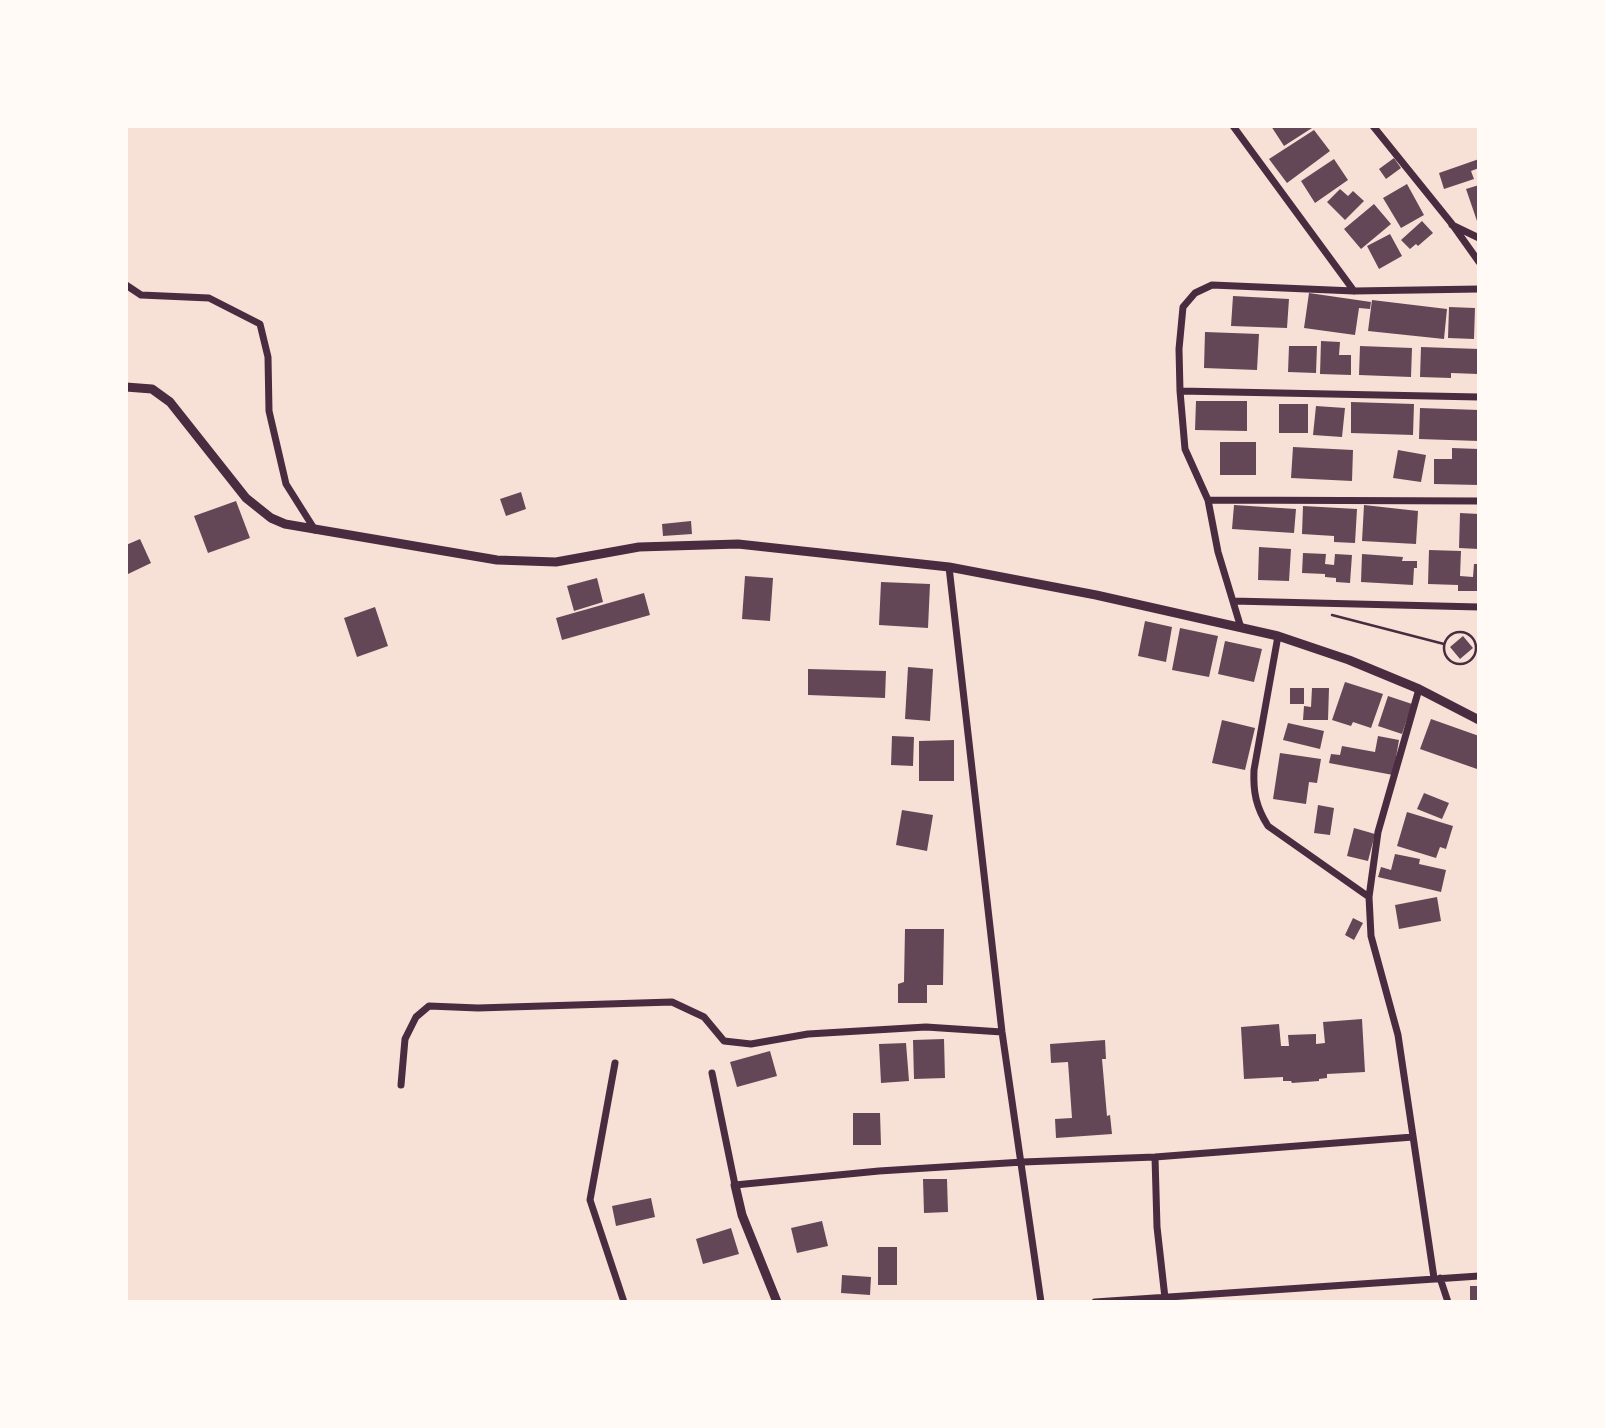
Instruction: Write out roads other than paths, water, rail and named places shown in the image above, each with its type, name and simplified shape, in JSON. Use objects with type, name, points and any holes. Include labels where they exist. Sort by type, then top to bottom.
[{"type":"street","points":[[1233,126],[1354,291]]},
{"type":"street","points":[[1373,126],[1479,262]]},
{"type":"street","points":[[1452,224],[1479,238]]},
{"type":"street","points":[[126,285],[141,295],[209,298],[260,324],[268,357],[269,411],[286,484],[316,530]]},
{"type":"street","points":[[1241,628],[1217,552],[1208,500],[1185,449],[1179,349],[1183,307],[1188,299],[1212,285],[1354,291],[1479,289]]},
{"type":"street","points":[[126,387],[152,389],[170,402],[246,498],[285,524],[497,560],[556,562],[639,547],[738,544],[949,567],[1096,595],[1278,636],[1349,660],[1419,689],[1479,720]]},
{"type":"street","points":[[1180,391],[1479,397]]},
{"type":"street","points":[[1208,500],[1479,501]]},
{"type":"street","points":[[949,567],[1002,1032],[1023,1162],[1041,1302]]},
{"type":"street","points":[[1233,601],[1479,607]]},
{"type":"street","points":[[1278,636],[1254,770],[1253,790],[1258,810],[1268,825],[1369,897]]},
{"type":"street","points":[[1419,689],[1378,832],[1369,897],[1371,936],[1398,1035],[1437,1278],[1448,1302]]},
{"type":"street","points":[[401,1085],[405,1039],[416,1017],[429,1006],[478,1008],[672,1002],[704,1017],[724,1041],[751,1044],[808,1034],[926,1027],[1002,1032]]},
{"type":"street","points":[[615,1063],[590,1200],[624,1302]]},
{"type":"street","points":[[712,1073],[734,1185],[777,1302]]},
{"type":"street","points":[[734,1185],[880,1171],[1155,1157],[1413,1138]]},
{"type":"street","points":[[1155,1157],[1157,1227],[1165,1298]]},
{"type":"street","points":[[1095,1302],[1165,1298],[1243,1298],[1479,1276]]}]
